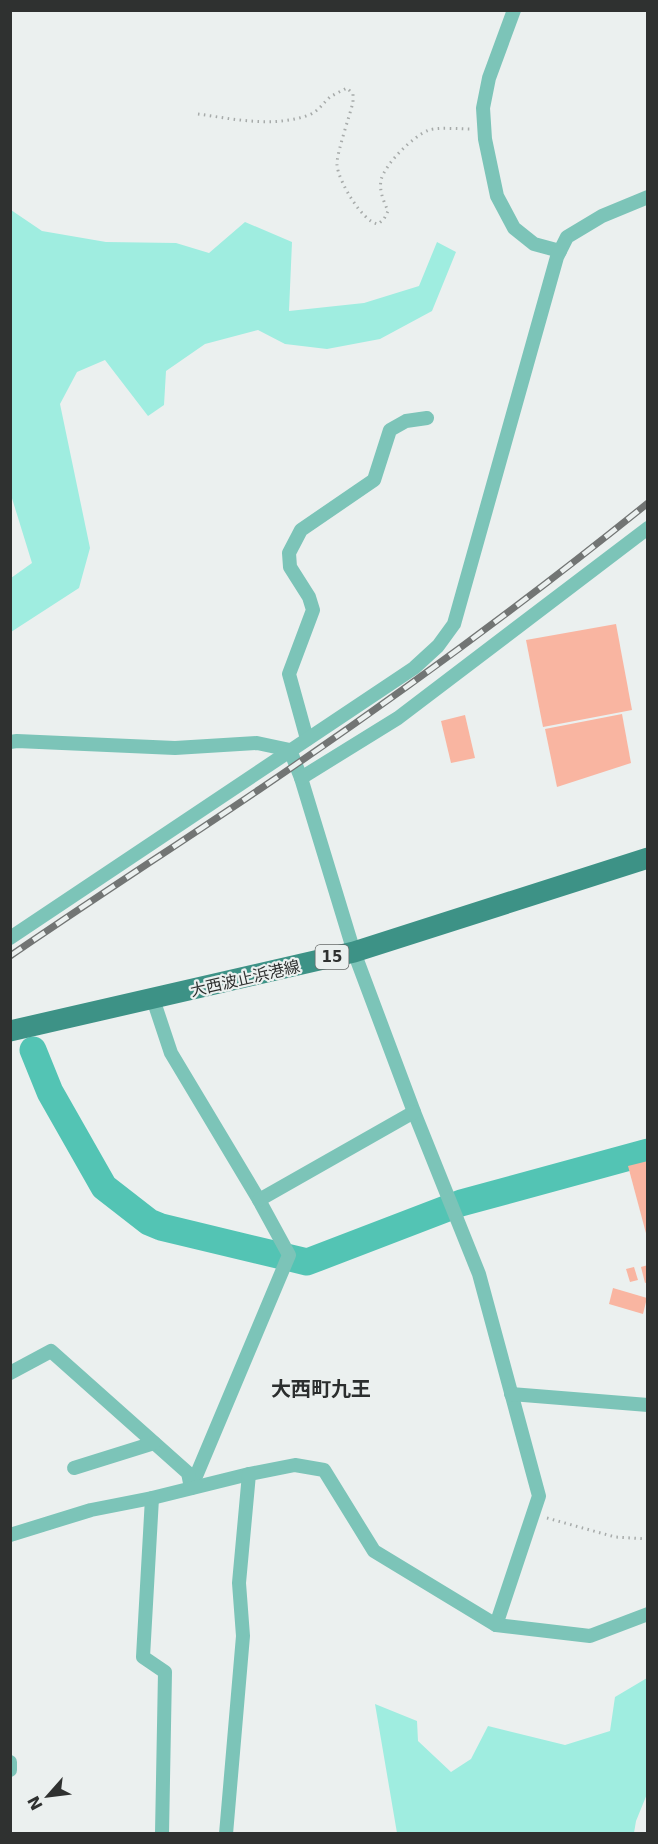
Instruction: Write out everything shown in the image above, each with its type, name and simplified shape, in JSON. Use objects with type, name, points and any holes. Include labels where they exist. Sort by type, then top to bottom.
[{"type":"main road","name":"大西波止浜港線","points":[[10,1031],[354,952],[648,858]]},
{"type":"street","points":[[514,10],[489,78],[483,108],[497,196],[514,228],[534,244],[560,251]]},
{"type":"street","points":[[10,938],[414,668],[438,646],[454,624],[560,251],[567,237],[602,216],[648,197]]},
{"type":"street","points":[[307,739],[289,674],[313,610],[309,597],[290,567],[289,553],[301,530],[374,480],[390,430],[406,421],[426,418]]},
{"type":"street","points":[[301,778],[398,718],[648,528]]},
{"type":"street","points":[[10,742],[175,748],[257,743],[290,750]]},
{"type":"street","points":[[290,750],[301,778],[354,952],[414,1112],[479,1274],[538,1496],[496,1625]]},
{"type":"street","points":[[153,999],[171,1053],[259,1200],[289,1255],[191,1488]]},
{"type":"street","points":[[259,1200],[414,1112]]},
{"type":"street","points":[[10,1373],[51,1351],[188,1473],[191,1488]]},
{"type":"street","points":[[511,1394],[648,1405]]},
{"type":"street","points":[[74,1468],[154,1443]]},
{"type":"street","points":[[10,1535],[90,1510],[295,1465],[324,1470],[374,1551],[496,1625],[590,1636],[648,1614]]},
{"type":"street","points":[[226,1833],[243,1636],[239,1583],[249,1474]]},
{"type":"street","points":[[152,1498],[143,1657],[165,1672],[162,1833]]},
{"type":"street","points":[[10,1762],[10,1770]]},
{"type":"path","points":[[198,114],[252,122],[309,115],[347,88],[353,94],[353,102],[337,165],[356,208],[371,223],[378,224],[388,211],[381,192],[381,181],[385,170],[395,157],[429,130],[485,129]]},
{"type":"path","points":[[532,1514],[615,1537],[648,1539]]},
{"type":"green space","points":[[11,210],[42,231],[106,242],[176,243],[209,253],[245,222],[292,242],[289,311],[364,303],[419,286],[437,242],[456,252],[432,311],[380,339],[327,349],[285,344],[258,330],[205,344],[166,371],[164,405],[148,416],[105,360],[77,372],[60,404],[90,548],[79,588],[11,632],[11,578],[32,563],[11,495]]},
{"type":"green space","points":[[647,1678],[647,1794],[636,1821],[634,1833],[397,1833],[375,1704],[417,1721],[418,1741],[451,1772],[471,1759],[488,1726],[565,1745],[610,1731],[615,1697]]},
{"type":"building","points":[[616,624],[632,710],[543,727],[526,640]]},
{"type":"building","points":[[622,714],[631,763],[557,787],[545,729]]},
{"type":"building","points":[[465,715],[475,758],[451,763],[441,721]]},
{"type":"building","points":[[648,1161],[648,1237],[647,1237],[628,1166]]},
{"type":"building","points":[[648,1265],[648,1282],[645,1283],[641,1267]]},
{"type":"building","points":[[634,1267],[638,1280],[630,1282],[626,1269]]},
{"type":"building","points":[[613,1288],[647,1298],[643,1314],[609,1304]]},
{"type":"waterway","points":[[33,1050],[50,1092],[104,1187],[149,1222],[161,1227],[307,1262],[461,1203],[648,1152]]},
{"type":"railway","points":[[10,956],[359,721],[505,614],[648,503]]},
{"type":"district","name":"大西町九王","points":[[321,1389]]}]
